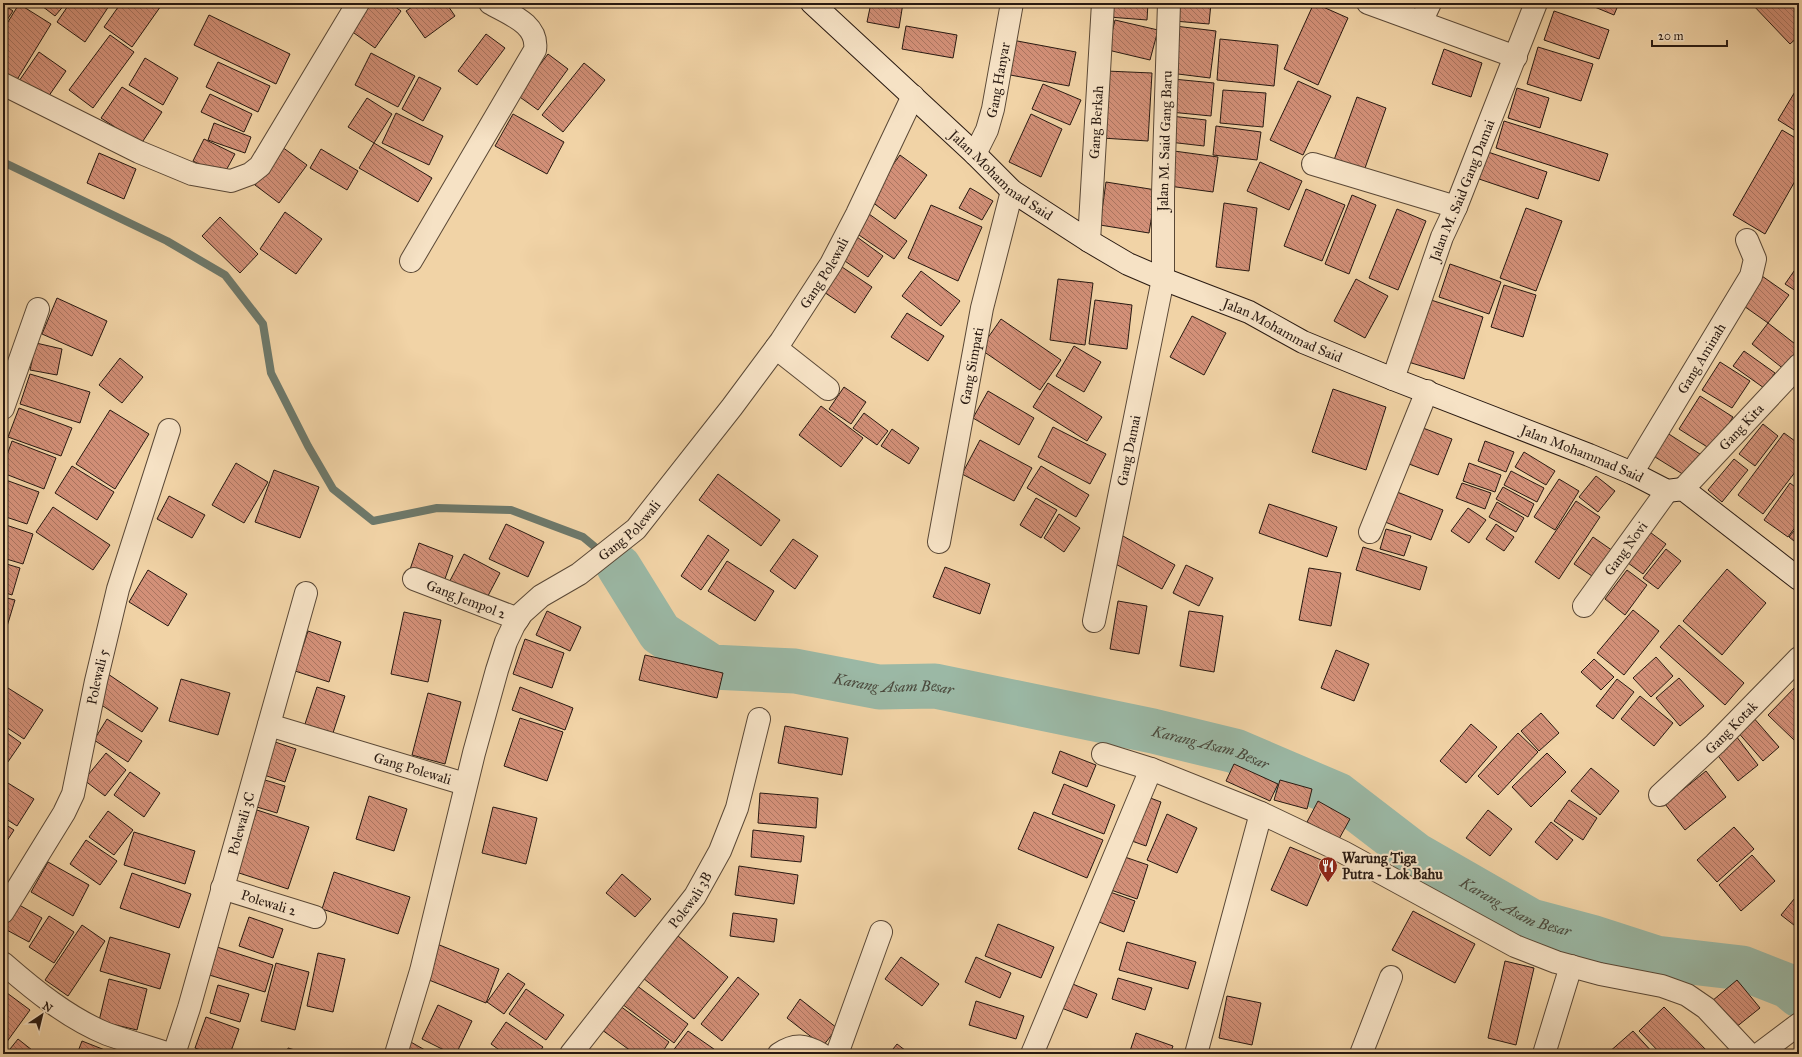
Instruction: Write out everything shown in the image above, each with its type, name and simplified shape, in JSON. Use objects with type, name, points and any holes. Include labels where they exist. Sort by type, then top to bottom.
[{"type":"street","points":[[3,84],[139,152],[192,174],[231,181],[250,174],[260,166],[358,3]]},
{"type":"street","points":[[410,261],[535,50],[536,42],[534,33],[515,17],[490,3]]},
{"type":"street","name":"Jalan Mohammad Said","points":[[812,3],[975,154],[1012,191],[1089,241],[1128,264],[1249,312],[1303,342],[1675,490],[1799,579]]},
{"type":"street","name":"Gang Hanyar","points":[[975,154],[987,130],[993,110],[1012,3]]},
{"type":"street","name":"Gang Berkah","points":[[1089,241],[1103,3]]},
{"type":"street","name":"Jalan M. Said Gang Baru","points":[[1163,279],[1163,193],[1169,3]]},
{"type":"street","points":[[1368,3],[1426,13],[1516,57]]},
{"type":"street","name":"Jalan M. Said Gang Damai","points":[[1393,379],[1442,237],[1456,207],[1536,3]]},
{"type":"street","name":"Gang Polewali","points":[[269,725],[465,784],[506,642],[522,613],[541,596],[579,574],[636,529],[776,348],[831,264],[858,214],[913,96]]},
{"type":"street","points":[[1313,164],[1456,207]]},
{"type":"street","name":"Gang Simpati","points":[[939,542],[982,308],[1012,191]]},
{"type":"street","name":"Gang Aminah","points":[[1632,473],[1751,276],[1755,260],[1747,240]]},
{"type":"street","name":"Gang Damai","points":[[1094,621],[1163,279]]},
{"type":"street","points":[[3,408],[38,309]]},
{"type":"street","points":[[776,348],[828,389]]},
{"type":"street","name":"Gang Kita","points":[[1675,490],[1799,365]]},
{"type":"street","points":[[1370,532],[1427,391]]},
{"type":"street","name":"Polewali 5","points":[[3,912],[64,813],[73,794],[96,681],[118,589],[169,430]]},
{"type":"street","name":"Gang Novi","points":[[1584,606],[1675,490]]},
{"type":"street","name":"Gang Jempol 2","points":[[414,579],[518,620]]},
{"type":"street","name":"Polewali 3C","points":[[174,1054],[189,1008],[306,592]]},
{"type":"street","name":"Gang Kotak","points":[[1660,795],[1715,744],[1799,658]]},
{"type":"street","name":"Polewali 3B","points":[[571,1054],[695,896],[720,851],[737,808],[759,719]]},
{"type":"street","points":[[1103,754],[1261,812],[1343,852],[1515,946],[1556,962],[1662,986],[1687,995],[1706,1008],[1750,1054]]},
{"type":"street","points":[[1032,1054],[1150,770]]},
{"type":"street","points":[[396,1054],[421,971],[465,784]]},
{"type":"street","points":[[1196,1054],[1261,812]]},
{"type":"street","name":"Polewali 2","points":[[222,888],[315,917]]},
{"type":"street","points":[[837,1054],[881,932]]},
{"type":"street","points":[[3,963],[37,992],[73,1015],[106,1033],[169,1054]]},
{"type":"street","points":[[1544,1054],[1571,966]]},
{"type":"street","points":[[1360,1054],[1391,977]]},
{"type":"street","points":[[1774,1050],[1799,1024]]},
{"type":"street","points":[[779,1054],[789,1048],[800,1046],[810,1048],[821,1054]]},
{"type":"building","points":[[38,3],[66,3],[55,16]]},
{"type":"building","points":[[70,3],[111,3],[85,42],[57,22]]},
{"type":"building","points":[[121,3],[163,3],[132,47],[104,27]]},
{"type":"building","points":[[365,3],[390,3],[401,11],[375,48],[347,28]]},
{"type":"building","points":[[418,3],[446,3],[455,16],[425,38],[406,11]]},
{"type":"building","points":[[871,3],[903,3],[899,28],[867,22]]},
{"type":"building","points":[[1110,3],[1148,3],[1147,20],[1109,17]]},
{"type":"building","points":[[1175,3],[1211,3],[1209,24],[1174,21]]},
{"type":"building","points":[[1314,3],[1348,18],[1318,85],[1284,69]]},
{"type":"building","points":[[1585,3],[1619,3],[1614,15]]},
{"type":"building","points":[[1751,3],[1796,3],[1799,6],[1799,36],[1790,44]]},
{"type":"building","points":[[3,4],[13,11],[3,26]]},
{"type":"building","points":[[19,4],[51,24],[15,83],[3,76],[3,30]]},
{"type":"building","points":[[1554,11],[1609,30],[1599,59],[1544,40]]},
{"type":"building","points":[[209,15],[290,54],[276,84],[194,45]]},
{"type":"building","points":[[1115,20],[1158,30],[1150,60],[1108,50]]},
{"type":"building","points":[[906,26],[957,35],[953,58],[902,49]]},
{"type":"building","points":[[1175,26],[1216,31],[1210,78],[1170,73]]},
{"type":"building","points":[[486,34],[505,48],[477,85],[458,71]]},
{"type":"building","points":[[110,35],[134,52],[93,108],[69,90]]},
{"type":"building","points":[[1220,39],[1278,45],[1274,86],[1217,80]]},
{"type":"building","points":[[1012,40],[1076,52],[1069,86],[1005,74]]},
{"type":"building","points":[[1538,47],[1593,64],[1581,101],[1527,84]]},
{"type":"building","points":[[1444,49],[1482,63],[1471,97],[1432,84]]},
{"type":"building","points":[[39,52],[66,71],[46,100],[19,81]]},
{"type":"building","points":[[371,53],[415,76],[398,107],[355,85]]},
{"type":"building","points":[[548,54],[568,69],[538,110],[517,95]]},
{"type":"building","points":[[145,58],[178,78],[163,105],[129,85]]},
{"type":"building","points":[[218,62],[270,86],[258,112],[206,87]]},
{"type":"building","points":[[584,63],[605,80],[563,132],[542,115]]},
{"type":"building","points":[[1106,71],[1152,73],[1148,141],[1102,138]]},
{"type":"building","points":[[419,77],[441,88],[423,121],[402,109]]},
{"type":"building","points":[[1173,79],[1214,83],[1211,116],[1170,112]]},
{"type":"building","points":[[1298,81],[1331,96],[1303,155],[1270,140]]},
{"type":"building","points":[[1043,84],[1081,100],[1070,125],[1032,109]]},
{"type":"building","points":[[1799,85],[1799,133],[1778,120]]},
{"type":"building","points":[[122,87],[162,112],[141,144],[101,118]]},
{"type":"building","points":[[1517,88],[1549,98],[1540,128],[1508,118]]},
{"type":"building","points":[[1223,90],[1266,93],[1263,127],[1220,123]]},
{"type":"building","points":[[210,94],[252,114],[244,132],[201,112]]},
{"type":"building","points":[[1357,97],[1386,108],[1364,171],[1334,160]]},
{"type":"building","points":[[367,98],[392,114],[374,143],[348,127]]},
{"type":"building","points":[[396,113],[443,136],[429,165],[382,143]]},
{"type":"building","points":[[513,114],[564,142],[547,174],[495,146]]},
{"type":"building","points":[[1031,114],[1062,129],[1041,177],[1009,162]]},
{"type":"building","points":[[1171,116],[1206,120],[1204,146],[1169,142]]},
{"type":"building","points":[[1504,121],[1608,154],[1599,181],[1496,148]]},
{"type":"building","points":[[214,123],[251,137],[245,153],[208,140]]},
{"type":"building","points":[[1216,126],[1261,132],[1257,160],[1213,155]]},
{"type":"building","points":[[1782,130],[1799,140],[1799,174],[1765,234],[1733,215]]},
{"type":"building","points":[[204,139],[235,154],[223,176],[193,161]]},
{"type":"building","points":[[374,143],[432,178],[418,202],[359,168]]},
{"type":"building","points":[[282,147],[307,165],[279,203],[255,185]]},
{"type":"building","points":[[321,149],[358,171],[347,190],[310,168]]},
{"type":"building","points":[[1174,151],[1218,157],[1213,192],[1169,186]]},
{"type":"building","points":[[1488,152],[1547,172],[1538,199],[1479,179]]},
{"type":"building","points":[[99,153],[136,169],[124,199],[87,183]]},
{"type":"building","points":[[900,155],[927,175],[895,219],[868,199]]},
{"type":"building","points":[[1260,162],[1302,181],[1289,210],[1247,191]]},
{"type":"building","points":[[1106,182],[1156,190],[1149,233],[1100,225]]},
{"type":"building","points":[[970,188],[993,201],[982,220],[959,208]]},
{"type":"building","points":[[1306,189],[1345,205],[1322,261],[1284,246]]},
{"type":"building","points":[[1352,195],[1376,205],[1349,274],[1325,264]]},
{"type":"building","points":[[1224,203],[1257,208],[1249,271],[1216,267]]},
{"type":"building","points":[[931,205],[982,227],[958,281],[908,258]]},
{"type":"building","points":[[1526,208],[1562,221],[1536,291],[1500,278]]},
{"type":"building","points":[[1397,209],[1426,221],[1398,290],[1369,278]]},
{"type":"building","points":[[285,212],[322,239],[296,274],[260,249]]},
{"type":"building","points":[[869,214],[907,241],[894,259],[856,233]]},
{"type":"building","points":[[220,217],[258,254],[240,273],[202,236]]},
{"type":"building","points":[[857,237],[883,256],[868,277],[842,259]]},
{"type":"building","points":[[1450,264],[1501,282],[1489,314],[1439,297]]},
{"type":"building","points":[[1799,264],[1799,293],[1785,284]]},
{"type":"building","points":[[839,265],[872,287],[855,313],[821,290]]},
{"type":"building","points":[[921,271],[960,301],[941,326],[902,296]]},
{"type":"building","points":[[1762,276],[1789,295],[1768,323],[1741,304]]},
{"type":"building","points":[[1058,279],[1093,283],[1085,345],[1050,340]]},
{"type":"building","points":[[1356,279],[1388,296],[1365,338],[1334,321]]},
{"type":"building","points":[[1504,285],[1536,295],[1523,337],[1491,327]]},
{"type":"building","points":[[57,298],[107,321],[92,356],[42,334]]},
{"type":"building","points":[[1425,298],[1483,317],[1464,379],[1405,361]]},
{"type":"building","points":[[1095,300],[1132,305],[1127,349],[1089,344]]},
{"type":"building","points":[[907,313],[944,336],[928,361],[891,337]]},
{"type":"building","points":[[1192,316],[1226,333],[1204,375],[1170,357]]},
{"type":"building","points":[[1001,319],[1061,360],[1040,390],[980,349]]},
{"type":"building","points":[[1768,323],[1799,347],[1799,352],[1785,370],[1752,344]]},
{"type":"building","points":[[36,343],[62,349],[57,375],[30,370]]},
{"type":"building","points":[[1074,346],[1101,362],[1084,392],[1056,376]]},
{"type":"building","points":[[1744,351],[1775,373],[1764,388],[1733,366]]},
{"type":"building","points":[[120,358],[143,377],[122,403],[99,385]]},
{"type":"building","points":[[1720,362],[1750,381],[1732,408],[1702,390]]},
{"type":"building","points":[[30,374],[90,392],[80,423],[20,404]]},
{"type":"building","points":[[1048,383],[1102,417],[1087,441],[1033,407]]},
{"type":"building","points":[[844,387],[866,402],[851,424],[829,409]]},
{"type":"building","points":[[1333,389],[1386,407],[1366,470],[1312,452]]},
{"type":"building","points":[[988,391],[1034,418],[1019,445],[973,418]]},
{"type":"building","points":[[1700,396],[1733,417],[1712,450],[1679,429]]},
{"type":"building","points":[[821,406],[863,438],[841,467],[799,435]]},
{"type":"building","points":[[19,408],[72,428],[61,456],[8,437]]},
{"type":"building","points":[[110,410],[149,434],[115,489],[76,464]]},
{"type":"building","points":[[864,413],[888,431],[877,445],[853,428]]},
{"type":"building","points":[[1763,424],[1778,436],[1755,466],[1739,454]]},
{"type":"building","points":[[1053,427],[1106,454],[1090,484],[1038,457]]},
{"type":"building","points":[[1423,428],[1452,439],[1438,475],[1409,464]]},
{"type":"building","points":[[892,429],[919,448],[909,464],[881,446]]},
{"type":"building","points":[[1661,429],[1703,456],[1689,478],[1647,452]]},
{"type":"building","points":[[1784,433],[1799,444],[1799,467],[1763,514],[1738,495]]},
{"type":"building","points":[[980,440],[1032,468],[1014,501],[962,474]]},
{"type":"building","points":[[12,441],[56,458],[44,489],[3,473],[3,466]]},
{"type":"building","points":[[1485,441],[1514,452],[1506,472],[1478,461]]},
{"type":"building","points":[[1524,452],[1555,471],[1546,485],[1515,467]]},
{"type":"building","points":[[1734,459],[1748,470],[1722,502],[1708,490]]},
{"type":"building","points":[[236,463],[268,482],[244,523],[212,505]]},
{"type":"building","points":[[1469,463],[1501,475],[1495,492],[1463,481]]},
{"type":"building","points":[[72,466],[114,492],[97,520],[55,493]]},
{"type":"building","points":[[1041,466],[1089,495],[1076,517],[1027,488]]},
{"type":"building","points":[[274,470],[319,487],[300,538],[255,522]]},
{"type":"building","points":[[1511,471],[1544,488],[1537,502],[1504,485]]},
{"type":"building","points":[[718,474],[780,520],[761,546],[699,500]]},
{"type":"building","points":[[1596,476],[1615,491],[1598,512],[1579,497]]},
{"type":"building","points":[[3,479],[39,492],[27,524],[3,516]]},
{"type":"building","points":[[1559,479],[1579,491],[1555,530],[1534,517]]},
{"type":"building","points":[[1462,483],[1491,493],[1485,509],[1456,498]]},
{"type":"building","points":[[1790,483],[1799,490],[1799,522],[1788,537],[1764,520]]},
{"type":"building","points":[[1503,487],[1534,504],[1528,517],[1496,499]]},
{"type":"building","points":[[1392,490],[1443,510],[1431,540],[1380,520]]},
{"type":"building","points":[[169,496],[205,515],[192,538],[157,519]]},
{"type":"building","points":[[1036,498],[1057,510],[1041,538],[1020,525]]},
{"type":"building","points":[[1576,501],[1600,517],[1559,579],[1535,562]]},
{"type":"building","points":[[1497,502],[1524,518],[1516,532],[1489,517]]},
{"type":"building","points":[[1269,504],[1337,527],[1327,557],[1259,533]]},
{"type":"building","points":[[53,507],[110,545],[93,570],[36,532]]},
{"type":"building","points":[[1468,508],[1486,520],[1469,543],[1451,531]]},
{"type":"building","points":[[1059,514],[1080,528],[1064,552],[1044,538]]},
{"type":"building","points":[[3,524],[33,534],[23,564],[3,558]]},
{"type":"building","points":[[506,524],[544,542],[528,577],[489,559]]},
{"type":"building","points":[[1496,524],[1514,537],[1504,551],[1486,539]]},
{"type":"building","points":[[1799,525],[1799,545],[1789,537]]},
{"type":"building","points":[[1386,529],[1411,536],[1404,556],[1380,549]]},
{"type":"building","points":[[1647,530],[1666,544],[1643,574],[1624,560]]},
{"type":"building","points":[[708,535],[729,550],[701,590],[681,576]]},
{"type":"building","points":[[1123,536],[1175,565],[1162,589],[1110,561]]},
{"type":"building","points":[[1593,537],[1613,551],[1595,578],[1574,564]]},
{"type":"building","points":[[793,539],[818,556],[795,589],[770,571]]},
{"type":"building","points":[[419,543],[453,556],[439,596],[405,584]]},
{"type":"building","points":[[1363,547],[1427,567],[1420,590],[1356,570]]},
{"type":"building","points":[[1666,549],[1681,561],[1658,589],[1643,578]]},
{"type":"building","points":[[464,554],[500,573],[480,611],[444,592]]},
{"type":"building","points":[[727,561],[774,591],[755,621],[708,591]]},
{"type":"building","points":[[3,563],[20,568],[12,595],[3,592]]},
{"type":"building","points":[[1186,565],[1213,578],[1199,606],[1173,593]]},
{"type":"building","points":[[945,567],[990,584],[980,614],[933,597]]},
{"type":"building","points":[[1309,568],[1341,573],[1331,626],[1299,620]]},
{"type":"building","points":[[1727,569],[1766,603],[1722,655],[1683,621]]},
{"type":"building","points":[[148,570],[187,594],[168,626],[129,602]]},
{"type":"building","points":[[1627,570],[1647,585],[1625,615],[1605,599]]},
{"type":"building","points":[[3,597],[15,600],[5,633],[3,633]]},
{"type":"building","points":[[1118,601],[1147,606],[1139,654],[1110,649]]},
{"type":"building","points":[[1633,610],[1659,631],[1624,675],[1597,653]]},
{"type":"building","points":[[547,611],[581,627],[570,651],[536,635]]},
{"type":"building","points":[[1189,611],[1223,616],[1214,672],[1180,666]]},
{"type":"building","points":[[404,612],[441,620],[428,682],[391,674]]},
{"type":"building","points":[[1679,625],[1744,683],[1725,705],[1660,647]]},
{"type":"building","points":[[308,631],[341,642],[329,682],[295,671]]},
{"type":"building","points":[[525,639],[564,653],[552,688],[513,674]]},
{"type":"building","points":[[1336,650],[1369,664],[1354,701],[1321,688]]},
{"type":"building","points":[[645,655],[723,673],[717,698],[639,680]]},
{"type":"building","points":[[1656,657],[1673,676],[1651,697],[1633,678]]},
{"type":"building","points":[[1594,659],[1614,677],[1601,690],[1581,672]]},
{"type":"building","points":[[108,674],[158,708],[142,732],[91,698]]},
{"type":"building","points":[[1679,678],[1704,706],[1680,726],[1656,698]]},
{"type":"building","points":[[181,679],[230,693],[218,735],[169,721]]},
{"type":"building","points":[[1617,679],[1634,692],[1613,719],[1596,706]]},
{"type":"building","points":[[1799,683],[1799,735],[1794,740],[1768,715]]},
{"type":"building","points":[[317,687],[345,696],[333,733],[305,724]]},
{"type":"building","points":[[520,687],[573,708],[565,730],[512,710]]},
{"type":"building","points":[[8,688],[43,710],[24,739],[3,725],[3,695]]},
{"type":"building","points":[[428,693],[461,702],[445,764],[412,755]]},
{"type":"building","points":[[1640,696],[1673,723],[1654,746],[1621,719]]},
{"type":"building","points":[[1541,713],[1559,733],[1539,751],[1521,731]]},
{"type":"building","points":[[1752,716],[1779,747],[1763,761],[1736,730]]},
{"type":"building","points":[[520,718],[563,732],[547,781],[504,766]]},
{"type":"building","points":[[107,719],[142,741],[128,762],[94,740]]},
{"type":"building","points":[[1471,724],[1497,747],[1466,783],[1440,761]]},
{"type":"building","points":[[785,726],[848,738],[842,775],[778,763]]},
{"type":"building","points":[[3,730],[21,743],[3,769]]},
{"type":"building","points":[[1518,733],[1538,752],[1498,795],[1478,776]]},
{"type":"building","points":[[1736,736],[1758,765],[1738,781],[1715,752]]},
{"type":"building","points":[[266,739],[296,749],[285,782],[255,772]]},
{"type":"building","points":[[1060,751],[1096,765],[1087,787],[1052,773]]},
{"type":"building","points":[[106,753],[126,770],[105,796],[84,780]]},
{"type":"building","points":[[1547,753],[1566,772],[1531,807],[1512,787]]},
{"type":"building","points":[[1234,764],[1278,784],[1270,801],[1226,781]]},
{"type":"building","points":[[1591,768],[1619,791],[1600,815],[1571,791]]},
{"type":"building","points":[[1706,771],[1726,797],[1685,830],[1665,804]]},
{"type":"building","points":[[130,772],[160,793],[144,817],[114,795]]},
{"type":"building","points":[[248,775],[285,786],[277,813],[240,802]]},
{"type":"building","points":[[3,780],[34,799],[17,826],[3,817]]},
{"type":"building","points":[[1280,780],[1312,789],[1307,809],[1274,800]]},
{"type":"building","points":[[1064,784],[1115,805],[1104,834],[1052,814]]},
{"type":"building","points":[[760,793],[818,798],[816,828],[758,823]]},
{"type":"building","points":[[369,796],[407,809],[394,851],[356,839]]},
{"type":"building","points":[[1145,796],[1161,802],[1146,846],[1129,840]]},
{"type":"building","points":[[1569,800],[1597,818],[1583,840],[1554,821]]},
{"type":"building","points":[[1318,801],[1350,819],[1339,839],[1307,822]]},
{"type":"building","points":[[493,807],[537,818],[526,864],[482,853]]},
{"type":"building","points":[[257,810],[309,827],[288,889],[236,872]]},
{"type":"building","points":[[1488,810],[1512,829],[1490,856],[1466,838]]},
{"type":"building","points":[[108,811],[133,830],[114,855],[89,837]]},
{"type":"building","points":[[1034,812],[1103,840],[1087,878],[1018,849]]},
{"type":"building","points":[[1167,814],[1197,828],[1177,873],[1147,860]]},
{"type":"building","points":[[1551,822],[1573,840],[1557,860],[1535,842]]},
{"type":"building","points":[[3,823],[14,830],[3,847]]},
{"type":"building","points":[[1734,827],[1754,849],[1717,882],[1697,860]]},
{"type":"building","points":[[753,830],[804,836],[801,862],[751,857]]},
{"type":"building","points":[[134,832],[195,851],[185,884],[124,865]]},
{"type":"building","points":[[86,840],[117,861],[100,885],[70,864]]},
{"type":"building","points":[[1290,847],[1326,862],[1307,906],[1271,890]]},
{"type":"building","points":[[1119,855],[1148,865],[1137,899],[1108,889]]},
{"type":"building","points":[[1752,855],[1775,881],[1741,911],[1719,885]]},
{"type":"building","points":[[48,862],[89,885],[73,916],[31,892]]},
{"type":"building","points":[[739,866],[798,875],[794,904],[735,895]]},
{"type":"building","points":[[334,872],[410,897],[398,934],[322,909]]},
{"type":"building","points":[[132,873],[191,894],[179,928],[120,908]]},
{"type":"building","points":[[622,874],[651,899],[635,917],[606,893]]},
{"type":"building","points":[[1110,892],[1135,901],[1124,932],[1099,922]]},
{"type":"building","points":[[1799,893],[1799,929],[1781,915]]},
{"type":"building","points":[[14,902],[42,918],[29,942],[3,928],[3,922]]},
{"type":"building","points":[[1413,911],[1475,944],[1455,983],[1392,950]]},
{"type":"building","points":[[733,913],[777,919],[774,942],[730,936]]},
{"type":"building","points":[[49,916],[74,932],[54,963],[29,947]]},
{"type":"building","points":[[249,917],[283,929],[273,958],[239,946]]},
{"type":"building","points":[[998,924],[1054,947],[1041,978],[985,956]]},
{"type":"building","points":[[82,925],[105,941],[68,996],[45,980]]},
{"type":"building","points":[[678,936],[728,977],[694,1019],[643,978]]},
{"type":"building","points":[[110,937],[170,954],[160,989],[100,971]]},
{"type":"building","points":[[1127,942],[1196,962],[1188,989],[1119,970]]},
{"type":"building","points":[[437,944],[499,969],[486,1003],[424,978]]},
{"type":"building","points":[[214,946],[273,965],[265,992],[206,974]]},
{"type":"building","points":[[318,953],[345,959],[333,1012],[307,1006]]},
{"type":"building","points":[[901,957],[939,984],[922,1006],[885,979]]},
{"type":"building","points":[[976,957],[1011,973],[1000,998],[965,982]]},
{"type":"building","points":[[1505,961],[1534,968],[1516,1045],[1488,1038]]},
{"type":"building","points":[[276,963],[309,972],[295,1030],[261,1021]]},
{"type":"building","points":[[508,973],[525,984],[504,1014],[487,1002]]},
{"type":"building","points":[[738,977],[759,994],[722,1041],[701,1024]]},
{"type":"building","points":[[1118,978],[1152,988],[1145,1010],[1112,999]]},
{"type":"building","points":[[109,979],[147,989],[137,1030],[99,1021]]},
{"type":"building","points":[[1063,980],[1097,994],[1087,1018],[1054,1005]]},
{"type":"building","points":[[1737,980],[1760,1008],[1735,1028],[1712,1001]]},
{"type":"building","points":[[632,982],[688,1024],[674,1043],[618,1001]]},
{"type":"building","points":[[218,985],[249,994],[240,1022],[210,1013]]},
{"type":"building","points":[[526,989],[564,1015],[546,1040],[509,1014]]},
{"type":"building","points":[[3,990],[30,1010],[6,1043],[3,1040]]},
{"type":"building","points":[[1227,996],[1261,1003],[1252,1045],[1219,1038]]},
{"type":"building","points":[[800,999],[837,1028],[823,1046],[787,1018]]},
{"type":"building","points":[[976,1001],[1024,1016],[1016,1039],[969,1025]]},
{"type":"building","points":[[616,1003],[669,1042],[661,1054],[635,1054],[598,1027]]},
{"type":"building","points":[[438,1005],[472,1021],[456,1054],[452,1054],[422,1039]]},
{"type":"building","points":[[1664,1007],[1710,1054],[1661,1054],[1639,1031]]},
{"type":"building","points":[[206,1017],[239,1029],[230,1054],[213,1054],[195,1048]]},
{"type":"building","points":[[506,1022],[543,1047],[538,1054],[505,1054],[491,1044]]},
{"type":"building","points":[[688,1031],[721,1054],[675,1054],[672,1052]]},
{"type":"building","points":[[1633,1031],[1654,1054],[1608,1053]]},
{"type":"building","points":[[1136,1033],[1173,1046],[1170,1054],[1129,1054]]},
{"type":"building","points":[[18,1039],[37,1054],[6,1054]]},
{"type":"building","points":[[82,1041],[115,1054],[77,1054]]},
{"type":"building","points":[[409,1041],[432,1054],[401,1054]]},
{"type":"building","points":[[897,1044],[910,1054],[889,1054]]},
{"type":"building","points":[[288,1048],[309,1054],[287,1054]]},
{"type":"waterway","points":[[3,162],[167,241],[225,275],[263,324],[271,373],[308,446],[333,489],[373,521],[437,508],[511,510],[583,537],[619,567]]},
{"type":"waterway","name":"Karang Asam Besar","points":[[619,567],[660,633],[712,667],[795,671],[879,687],[935,686],[1153,731],[1235,751],[1338,795],[1416,855],[1531,921],[1591,937],[1656,958],[1742,968],[1788,986],[1799,995]]},
{"type":"place","name":"Warung Tiga Putra - Lok Bahu","points":[[1328,883]]}]
